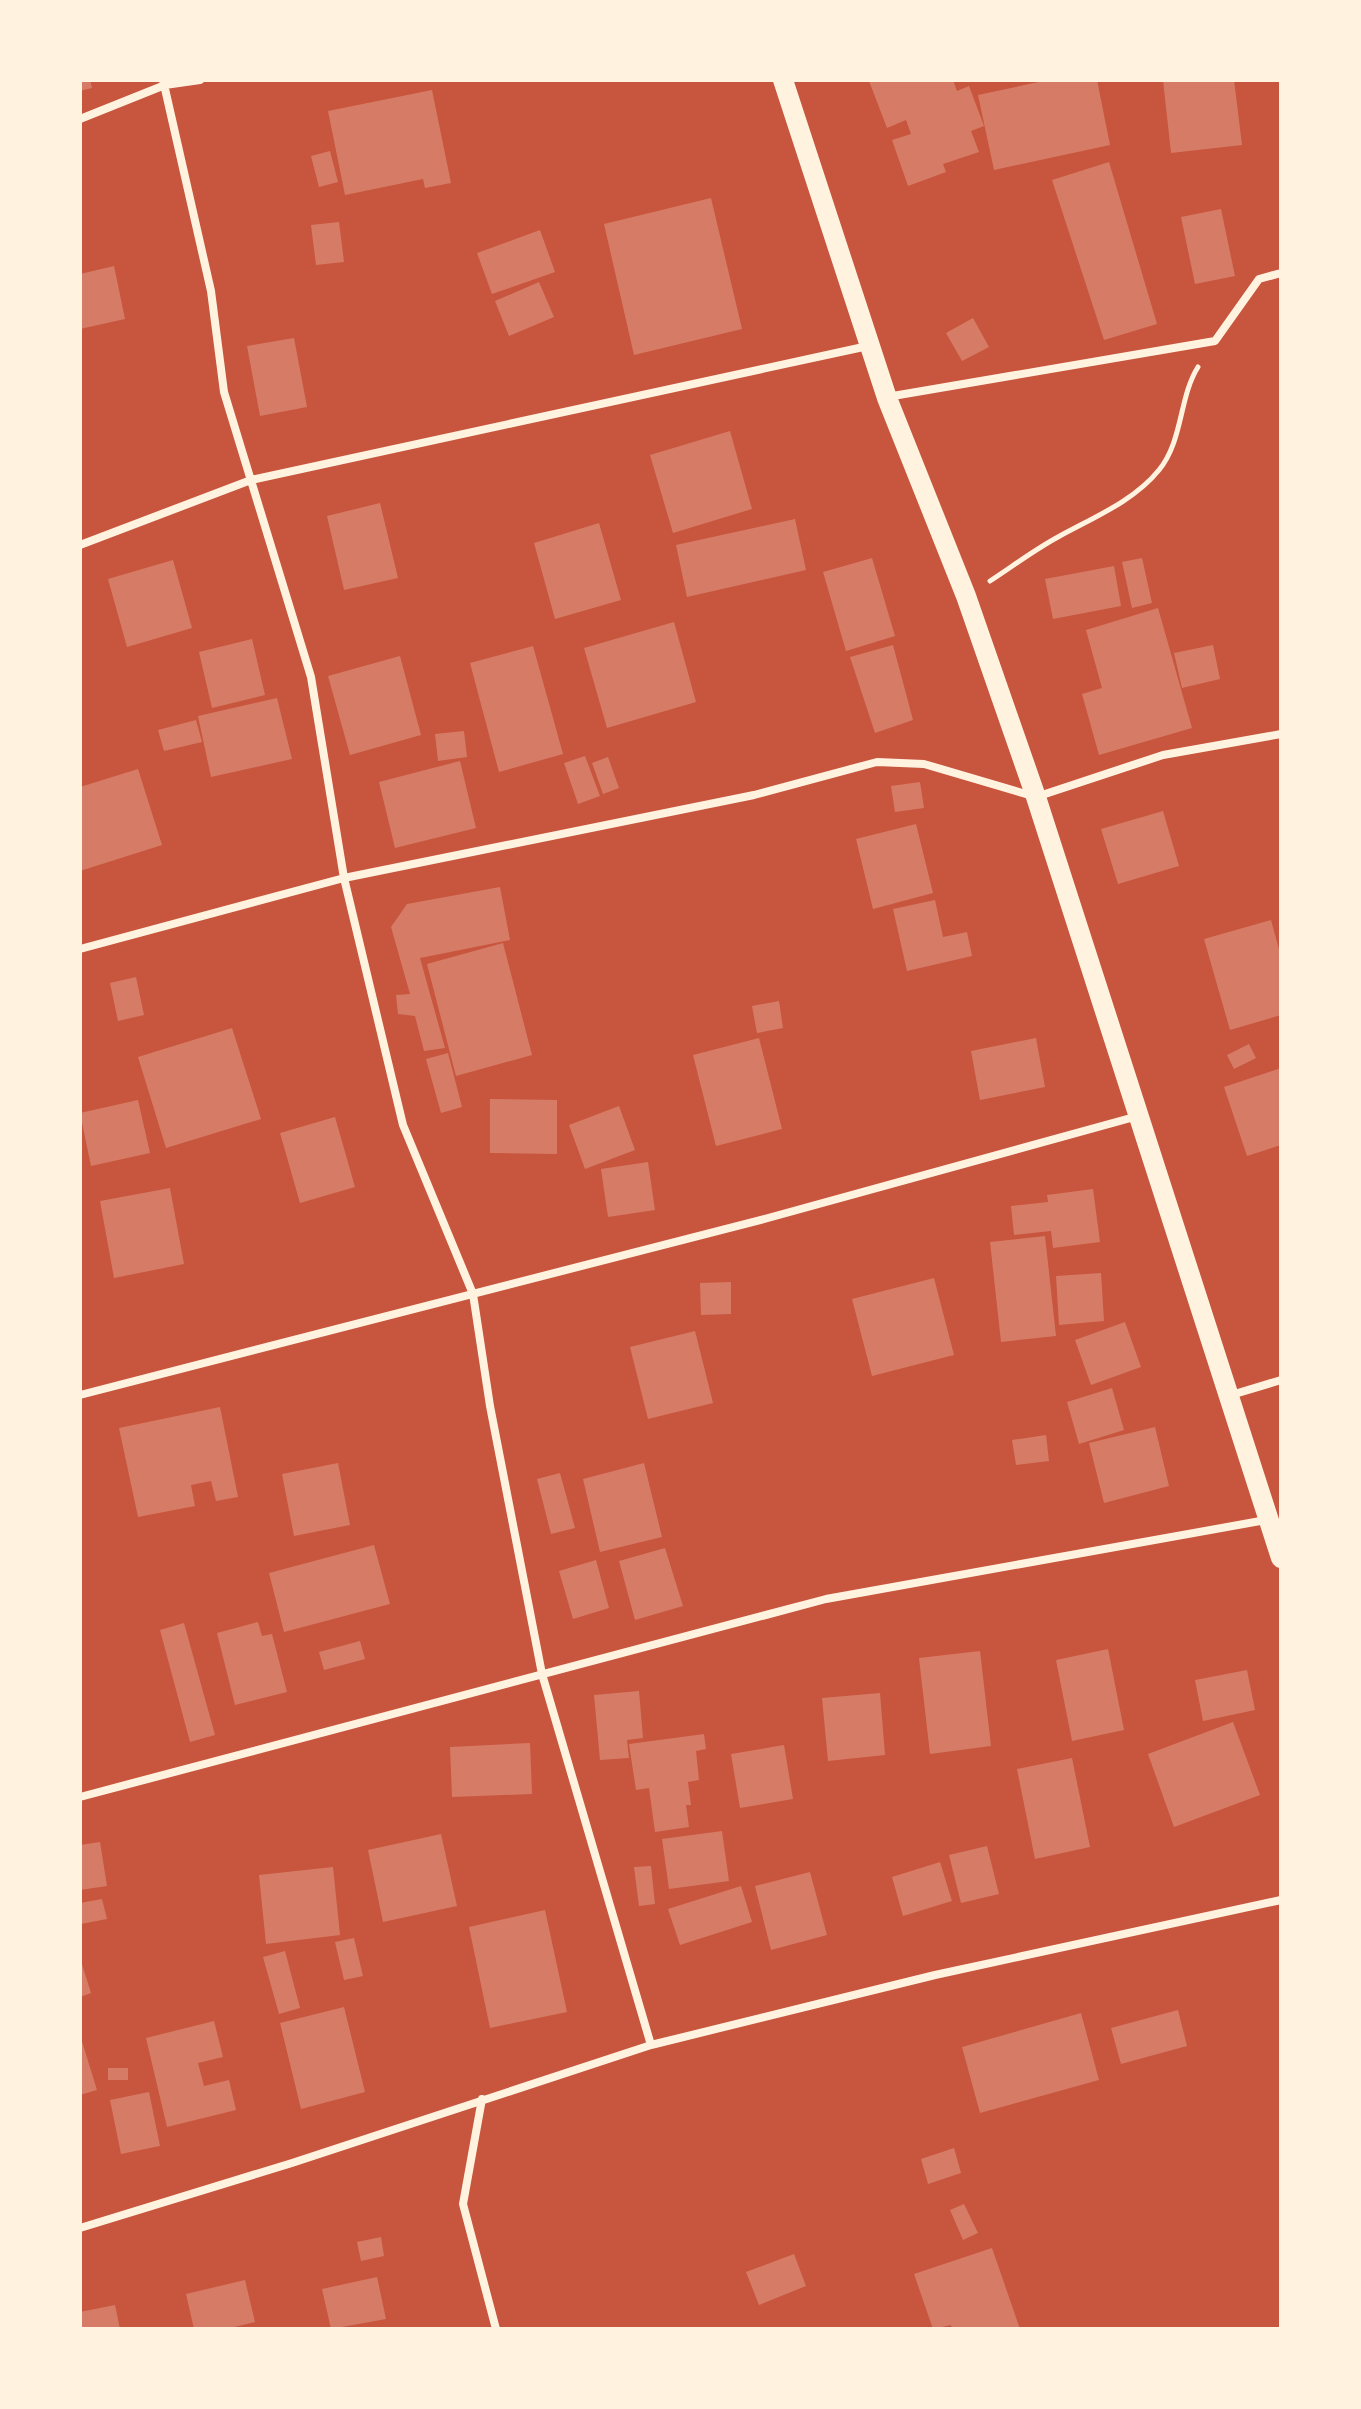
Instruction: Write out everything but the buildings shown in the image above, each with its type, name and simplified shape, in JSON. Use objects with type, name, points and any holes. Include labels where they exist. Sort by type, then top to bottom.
[{"type":"main road","points":[[783,80],[887,398],[966,596],[1036,797],[1281,1558]]},
{"type":"street","points":[[80,119],[164,83],[200,80]]},
{"type":"street","points":[[164,83],[211,291],[224,392],[311,677],[344,878],[403,1125],[473,1294],[490,1406],[542,1674],[651,2045]]},
{"type":"street","points":[[887,398],[1215,341],[1259,279],[1281,273]]},
{"type":"street","points":[[80,545],[251,480],[872,345]]},
{"type":"street","points":[[80,949],[344,878],[754,795],[877,762],[924,764],[1036,797],[1163,755],[1281,734]]},
{"type":"street","points":[[80,1395],[753,1222],[1138,1116]]},
{"type":"street","points":[[1227,1396],[1281,1380]]},
{"type":"street","points":[[80,1797],[826,1599],[1267,1519]]},
{"type":"street","points":[[80,2228],[292,2163],[651,2045],[935,1975],[1281,1900]]},
{"type":"street","points":[[482,2099],[463,2204],[496,2329]]},
{"type":"path","points":[[966,596],[1058,537],[1101,517],[1160,469],[1181,420],[1188,383],[1215,341]]}]
